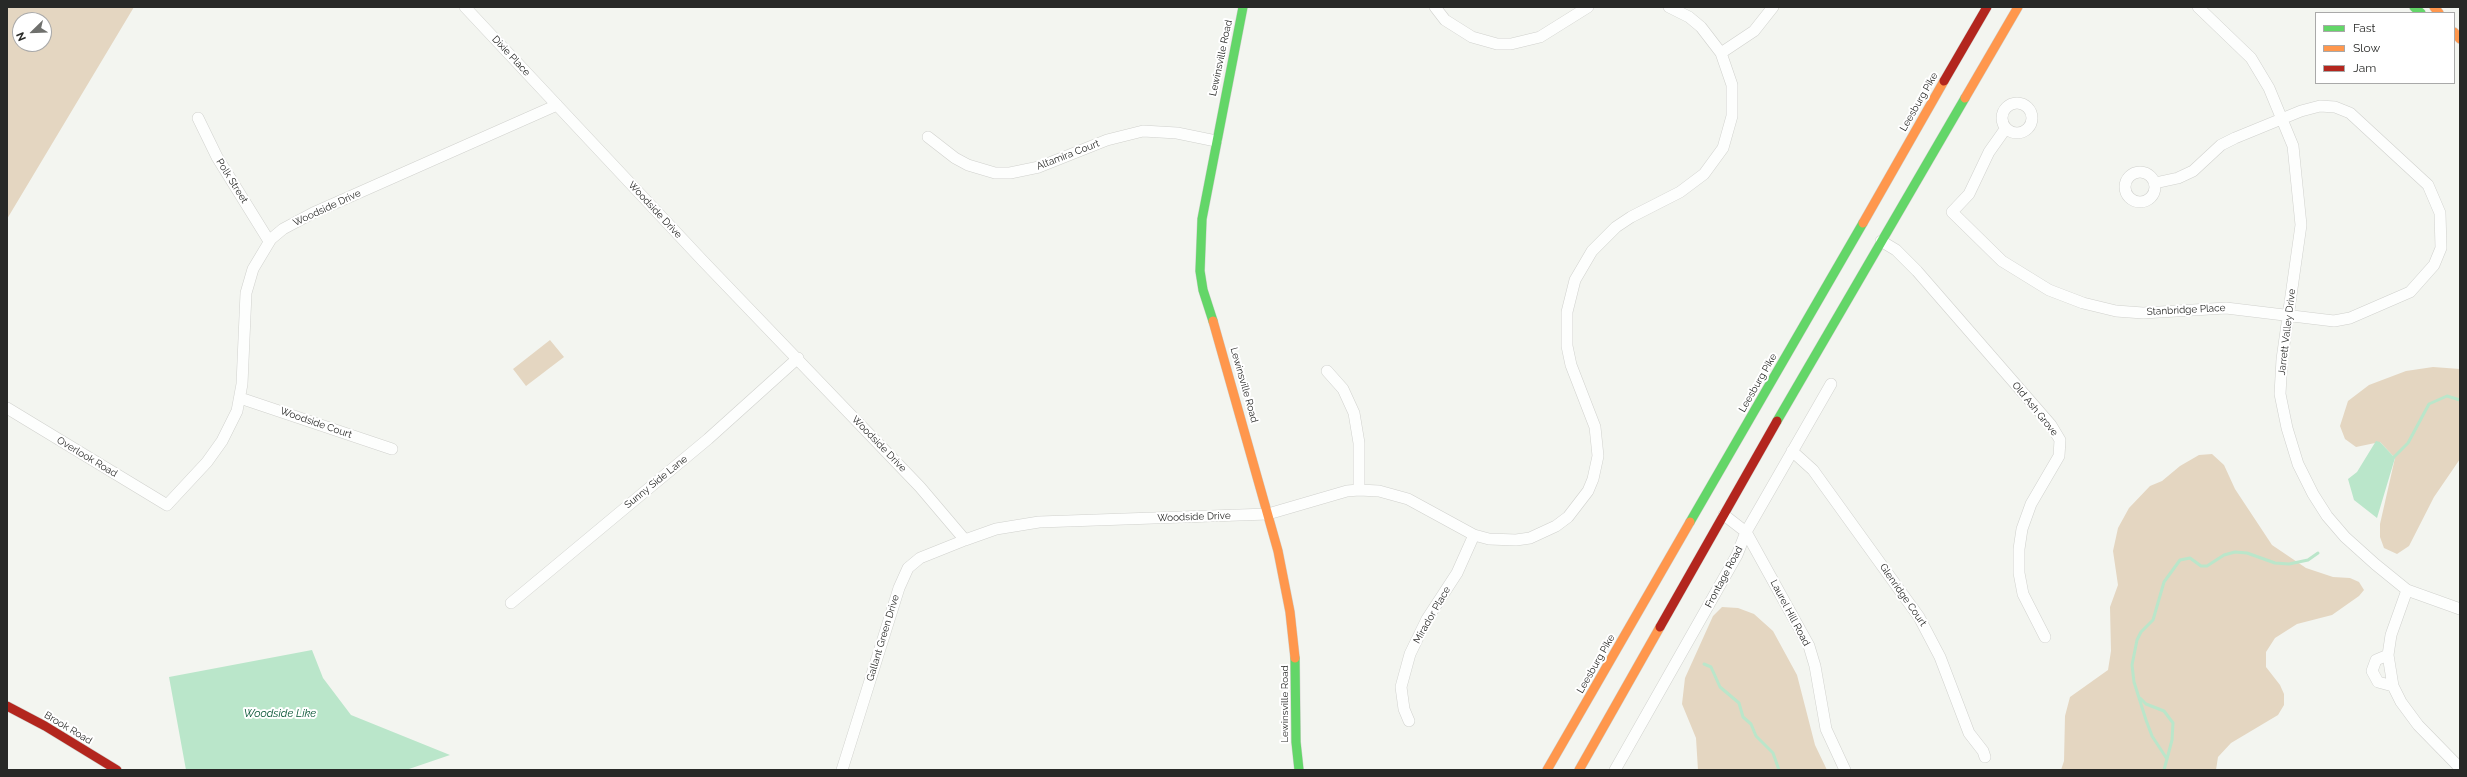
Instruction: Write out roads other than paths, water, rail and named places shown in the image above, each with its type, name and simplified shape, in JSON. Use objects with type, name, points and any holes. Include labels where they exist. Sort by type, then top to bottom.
[{"type":"main road","name":"Lewinsville Road","points":[[1243,7],[1202,219],[1200,271],[1203,290],[1223,351],[1278,550],[1294,638],[1296,742],[1299,770]]},
{"type":"main road","points":[[1949,71],[1973,19],[1976,7]]},
{"type":"main road","name":"Leesburg Pike","points":[[1547,770],[1987,7]]},
{"type":"main road","points":[[1579,770],[1881,241],[2018,7]]},
{"type":"main road","name":"Brook Road","points":[[7,706],[45,726],[117,770]]},
{"type":"street","name":"Dixie Place","points":[[465,7],[557,105]]},
{"type":"street","points":[[1435,7],[1446,20],[1472,37],[1497,44],[1511,44],[1540,37],[1588,7]]},
{"type":"street","name":"Woodside Drive","points":[[167,505],[198,473],[222,441],[237,411],[240,398],[246,293],[253,269],[269,241],[283,229],[313,213],[557,105],[920,487],[965,540],[1002,528],[1039,522],[1268,514],[1347,491],[1359,490],[1379,491],[1408,499],[1474,535],[1502,541],[1516,540],[1544,533],[1568,517],[1588,491],[1596,466],[1597,441],[1591,416],[1571,365],[1567,346],[1566,324],[1570,296],[1582,266],[1603,238],[1632,217],[1693,184],[1714,162],[1729,133],[1733,101],[1728,70],[1721,53],[1701,28],[1689,18],[1669,7]]},
{"type":"street","points":[[1721,53],[1754,31],[1773,7]]},
{"type":"street","name":"Jarrett Valley Drive","points":[[2198,7],[2251,58],[2269,88],[2283,118],[2293,146],[2301,225],[2287,317],[2280,394],[2287,428],[2298,464],[2313,494],[2345,537],[2407,590],[2460,609]]},
{"type":"street","points":[[2155,183],[2178,178],[2193,171],[2221,145],[2283,118],[2320,106],[2350,113],[2428,185],[2435,198],[2442,228],[2441,248],[2434,265],[2418,286],[2400,298],[2350,318],[2334,322],[2287,317]]},
{"type":"street","name":"Polk Street","points":[[198,118],[217,157],[269,241]]},
{"type":"street","name":"Stanbridge Place","points":[[2006,128],[1989,152],[1969,194],[1952,212],[2002,261],[2049,290],[2083,303],[2116,312],[2172,312],[2226,308],[2287,317]]},
{"type":"street","name":"Altamira Court","points":[[928,137],[950,155],[968,166],[995,173],[1010,173],[1039,167],[1107,140],[1143,131],[1177,133],[1216,141]]},
{"type":"street","name":"Old Ash Grove","points":[[1881,241],[1896,250],[1918,272],[2051,425],[2060,440],[2059,456],[2031,504],[2022,529],[2019,549],[2019,573],[2023,594],[2045,637]]},
{"type":"street","name":"Sunny Side Lane","points":[[511,602],[708,439],[798,358]]},
{"type":"street","points":[[1327,371],[1342,389],[1354,413],[1359,443],[1359,490]]},
{"type":"street","name":"Frontage Road","points":[[1615,770],[1737,555],[1746,532],[1831,384]]},
{"type":"street","name":"Woodside Court","points":[[240,398],[392,449]]},
{"type":"street","name":"Overlook Road","points":[[7,408],[167,505]]},
{"type":"street","name":"Glenridge Court","points":[[1792,451],[1813,470],[1919,617],[1940,657],[1969,734],[1983,751],[1985,757]]},
{"type":"street","name":"Laurel Hill Road","points":[[1724,515],[1746,532],[1809,646],[1815,666],[1826,729],[1845,770]]},
{"type":"street","name":"Mirador Place","points":[[1409,721],[1403,703],[1401,687],[1410,654],[1427,618],[1457,573],[1474,535]]},
{"type":"street","name":"Gallant Green Drive","points":[[842,770],[898,591],[908,568],[920,558],[965,540]]},
{"type":"street","points":[[2407,590],[2391,635],[2388,656],[2393,686],[2401,702],[2418,725],[2460,768]]},
{"type":"street","points":[[2388,656],[2376,660],[2372,671],[2378,682],[2393,686]]},
{"type":"water","points":[[2376,441],[2380,442],[2395,458],[2377,518],[2354,500],[2348,479],[2357,472]]},
{"type":"water","name":"Woodside Like","points":[[312,650],[323,678],[351,715],[450,755],[406,770],[186,770],[169,677]]},
{"type":"waterway","points":[[2392,459],[2408,443],[2429,404],[2447,396],[2460,400]]},
{"type":"waterway","points":[[2167,759],[2152,736],[2146,720],[2134,682],[2132,665],[2137,640],[2141,632],[2153,620],[2164,582],[2180,560],[2190,558],[2201,566],[2207,566],[2224,555],[2235,552],[2247,553],[2275,563],[2289,564],[2308,560],[2318,553]]},
{"type":"waterway","points":[[1704,664],[1711,667],[1720,687],[1739,703],[1743,717],[1751,724],[1756,736],[1773,753],[1779,770]]},
{"type":"waterway","points":[[2140,698],[2146,704],[2164,711],[2173,723],[2172,740],[2164,770]]}]
